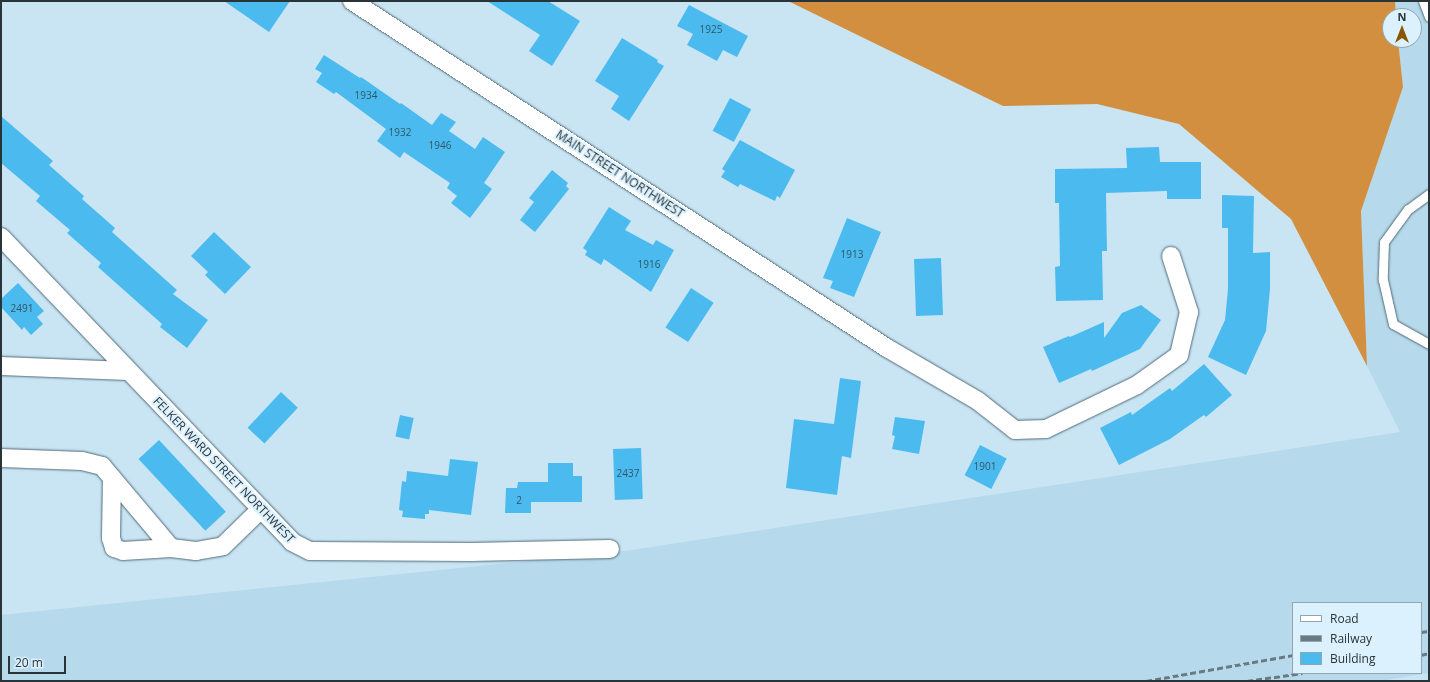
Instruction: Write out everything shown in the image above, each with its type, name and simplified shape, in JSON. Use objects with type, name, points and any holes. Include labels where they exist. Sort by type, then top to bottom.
[{"type":"street","name":"MAIN STREET NORTHWEST","points":[[352,1],[887,348],[978,401],[1015,430],[1046,428],[1137,385],[1179,355],[1189,312],[1170,256]]},
{"type":"street","name":"FELKER WARD STREET NORTHWEST","points":[[1,236],[292,542],[310,551],[471,552],[610,549]]},
{"type":"street","points":[[1,366],[128,370]]},
{"type":"street","points":[[1,458],[82,461],[102,466],[172,548]]},
{"type":"street","points":[[112,478],[111,538],[114,548],[122,551],[172,548],[196,551],[223,546],[261,510]]},
{"type":"lane","points":[[1423,1],[1429,17]]},
{"type":"lane","points":[[1429,194],[1408,208],[1384,242],[1383,280],[1393,324],[1429,344]]},
{"type":"shaded area","points":[[788,1],[1395,1],[1395,8],[1382,8],[1382,48],[1399,48],[1403,87],[1361,211],[1367,366],[1291,219],[1179,124],[1097,104],[1003,106]]},
{"type":"shaded area","points":[[1395,1],[1429,1],[1429,673],[1380,681],[1,681],[1,615],[625,551],[1400,432],[1367,366],[1361,211],[1403,87],[1399,48],[1422,48],[1422,8],[1395,8]]},
{"type":"building","points":[[224,1],[290,1],[269,32]]},
{"type":"building","points":[[487,1],[548,1],[580,21],[552,66],[529,51],[540,35]]},
{"type":"building","points":[[689,5],[748,36],[737,57],[723,50],[717,61],[687,45],[693,34],[677,26]]},
{"type":"building","points":[[622,38],[658,60],[657,62],[664,66],[629,121],[611,109],[619,96],[595,81]]},
{"type":"building","points":[[324,55],[360,78],[361,77],[432,125],[441,113],[456,122],[449,131],[475,149],[483,137],[505,152],[484,183],[492,189],[470,218],[451,203],[457,196],[447,188],[450,183],[404,152],[400,158],[377,141],[386,129],[336,92],[334,94],[316,82],[322,73],[315,69]]},
{"type":"building","points":[[730,98],[751,109],[734,142],[713,131]]},
{"type":"building","points":[[1,116],[53,161],[49,165],[84,196],[82,199],[115,228],[112,232],[177,290],[173,294],[208,320],[187,348],[160,327],[162,324],[98,267],[101,263],[67,233],[70,230],[36,201],[40,196],[1,163]]},
{"type":"building","points":[[740,140],[795,170],[780,198],[777,196],[775,201],[740,184],[738,187],[721,177],[725,171],[722,169]]},
{"type":"building","points":[[1159,147],[1160,162],[1201,162],[1201,199],[1167,199],[1167,191],[1106,193],[1107,251],[1102,251],[1103,300],[1056,301],[1055,267],[1060,266],[1059,203],[1055,203],[1055,169],[1127,168],[1126,148]]},
{"type":"building","points":[[552,170],[568,183],[566,186],[569,189],[535,232],[520,220],[534,202],[529,198]]},
{"type":"building","points":[[1222,195],[1254,196],[1253,253],[1270,252],[1270,289],[1266,331],[1246,375],[1208,357],[1225,320],[1228,289],[1228,228],[1222,228]]},
{"type":"building","points":[[609,207],[631,221],[625,230],[653,245],[656,240],[674,250],[651,292],[604,259],[601,265],[585,255],[587,251],[583,248]]},
{"type":"building","points":[[847,218],[881,232],[854,297],[830,288],[833,281],[823,278]]},
{"type":"building","points":[[214,232],[251,267],[225,294],[205,275],[208,272],[191,256]]},
{"type":"building","points":[[941,258],[943,315],[916,316],[914,259]]},
{"type":"building","points":[[18,283],[44,311],[37,317],[43,324],[31,335],[24,327],[22,330],[1,307],[1,299]]},
{"type":"building","points":[[691,288],[714,303],[688,342],[665,327]]},
{"type":"building","points":[[1141,305],[1161,320],[1140,349],[1092,371],[1091,369],[1059,383],[1043,347],[1104,322],[1104,338],[1122,313]]},
{"type":"building","points":[[1204,364],[1232,395],[1206,417],[1204,415],[1170,439],[1119,465],[1100,428],[1131,412],[1132,415],[1170,388],[1172,391]]},
{"type":"building","points":[[840,378],[861,381],[851,458],[842,456],[837,495],[786,488],[794,419],[834,424]]},
{"type":"building","points":[[281,392],[298,408],[264,444],[248,428]]},
{"type":"building","points":[[400,415],[414,418],[409,439],[395,437]]},
{"type":"building","points":[[895,417],[925,421],[919,454],[892,449],[895,436],[892,435]]},
{"type":"building","points":[[159,440],[226,512],[205,531],[139,459]]},
{"type":"building","points":[[980,445],[1007,459],[991,489],[965,475]]},
{"type":"building","points":[[641,448],[643,499],[615,500],[613,449]]},
{"type":"building","points":[[450,459],[478,462],[471,515],[429,510],[429,514],[425,514],[425,519],[402,517],[403,511],[399,510],[402,481],[406,482],[407,471],[448,476]]},
{"type":"building","points":[[548,463],[573,463],[573,476],[582,476],[582,502],[531,502],[531,513],[505,513],[506,488],[517,488],[518,482],[548,482]]},
{"type":"railway","points":[[1422,632],[1429,631]]},
{"type":"railway","points":[[1422,655],[1429,653]]},
{"type":"railway","points":[[1146,681],[1292,655]]},
{"type":"railway","points":[[1247,681],[1295,674]]}]
